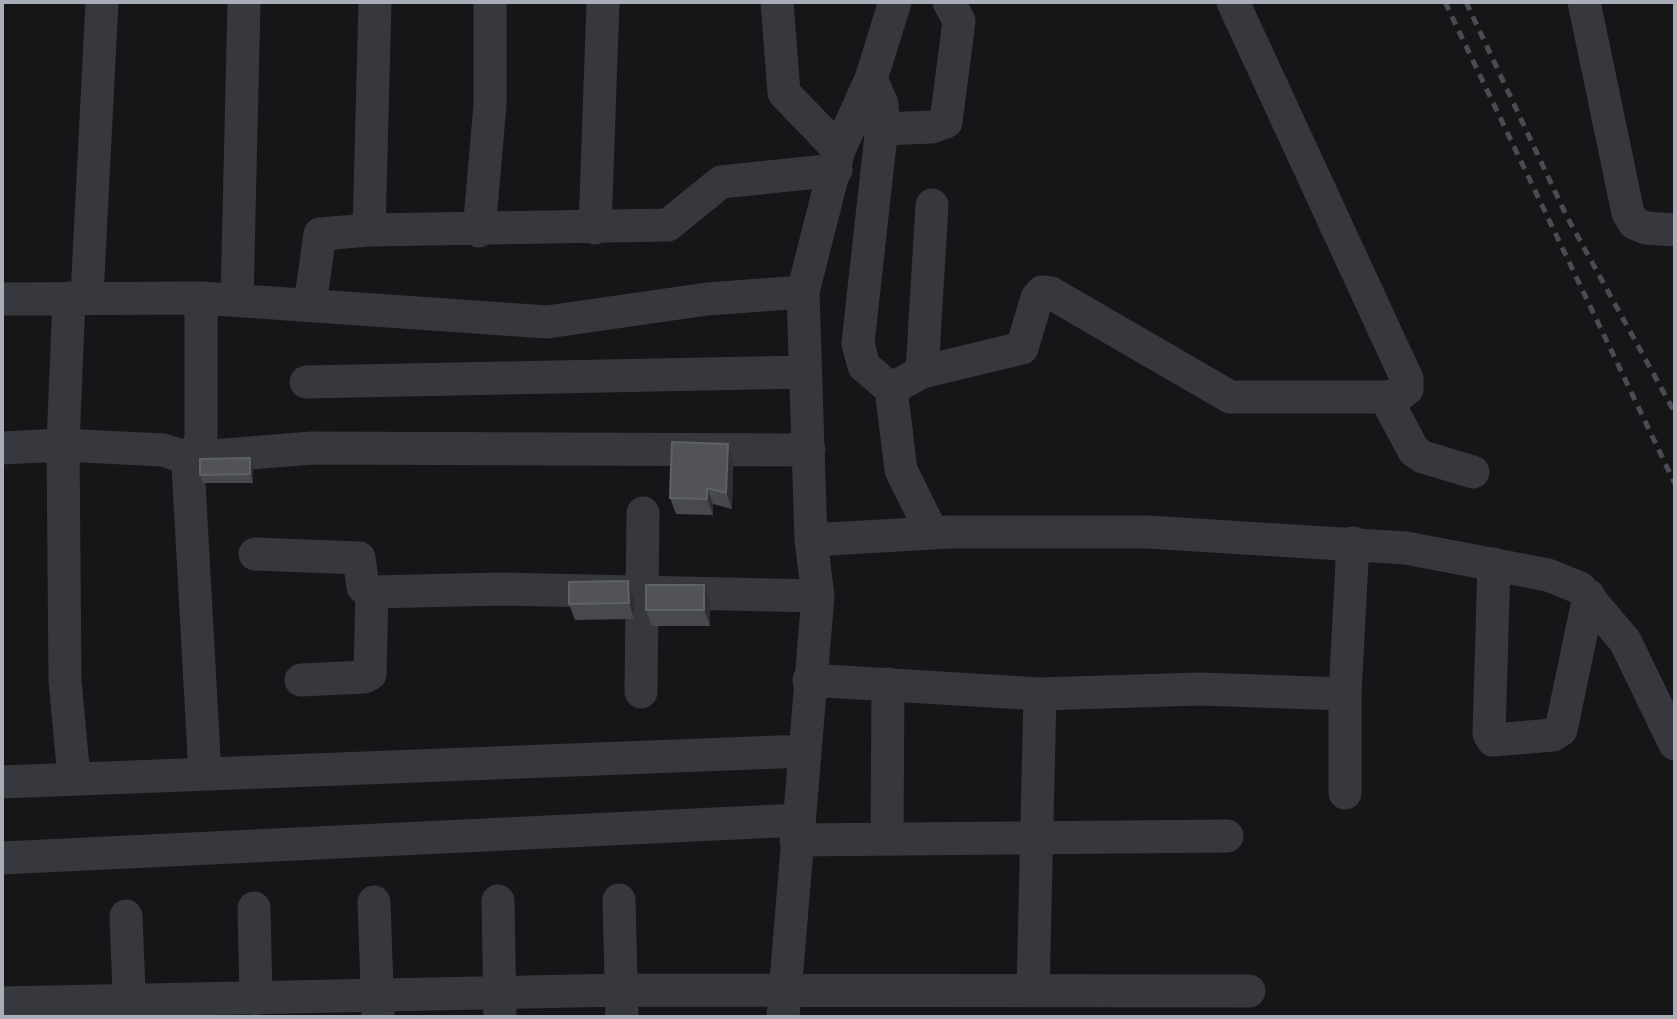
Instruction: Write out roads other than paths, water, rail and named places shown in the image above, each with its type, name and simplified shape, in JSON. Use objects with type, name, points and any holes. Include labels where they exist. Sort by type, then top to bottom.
[{"type":"street","points":[[74,778],[65,680],[63,445],[102,2]]},
{"type":"street","points":[[237,300],[243,2]]},
{"type":"street","points":[[369,230],[374,2]]},
{"type":"street","points":[[479,231],[490,105],[490,2]]},
{"type":"street","points":[[595,228],[603,2]]},
{"type":"street","points":[[777,2],[784,93],[837,160]]},
{"type":"street","points":[[785,1005],[808,680],[818,596],[811,540],[803,292],[837,160],[871,79],[895,2]]},
{"type":"street","points":[[882,129],[941,126],[947,122],[959,21],[949,2]]},
{"type":"street","points":[[891,389],[922,372],[1022,348],[1037,298],[1042,292],[1051,293],[1230,397],[1385,397],[1399,395],[1407,389],[1407,379],[1233,2]]},
{"type":"street","points":[[1586,2],[1628,213],[1634,223],[1646,228],[1675,230]]},
{"type":"street","points":[[871,79],[882,104],[882,129],[858,343],[864,366],[891,389],[901,470],[932,533]]},
{"type":"street","points":[[310,305],[320,234],[369,230],[479,231],[668,225],[717,184],[730,179],[837,160]]},
{"type":"street","points":[[922,372],[932,205]]},
{"type":"street","points":[[2,299],[201,298],[547,322],[707,299],[803,292]]},
{"type":"street","points":[[201,298],[201,440],[188,465],[205,774]]},
{"type":"street","points":[[306,382],[804,372]]},
{"type":"street","points":[[1385,397],[1414,451],[1423,457],[1473,472]]},
{"type":"street","points":[[2,448],[63,445],[163,450],[191,458],[312,448],[809,450]]},
{"type":"street","points":[[641,692],[643,513]]},
{"type":"street","points":[[811,540],[932,533],[1148,532],[1353,542],[1430,551],[1568,581],[1590,596],[1625,641],[1675,744]]},
{"type":"street","points":[[1345,793],[1345,694],[1353,542]]},
{"type":"street","points":[[256,554],[359,558],[363,587],[372,592],[501,589],[818,596]]},
{"type":"street","points":[[1494,564],[1489,734],[1493,740],[1553,735],[1561,730],[1590,596]]},
{"type":"street","points":[[301,680],[364,677],[370,674],[372,592]]},
{"type":"street","points":[[808,680],[1040,694],[1199,689],[1345,694]]},
{"type":"street","points":[[887,838],[888,684]]},
{"type":"street","points":[[1033,992],[1034,838],[1040,694]]},
{"type":"street","points":[[2,782],[805,751]]},
{"type":"street","points":[[2,858],[797,830],[887,838],[1227,836]]},
{"type":"street","points":[[619,900],[622,1004]]},
{"type":"street","points":[[498,901],[499,1006]]},
{"type":"street","points":[[374,902],[377,1007]]},
{"type":"street","points":[[253,1005],[254,908]]},
{"type":"street","points":[[126,916],[130,1009]]},
{"type":"street","points":[[2,1003],[130,1009],[253,1005],[377,1007],[971,1004],[1033,992],[1215,991],[1243,1004]]},
{"type":"railway","points":[[1445,2],[1675,484]]},
{"type":"railway","points":[[1466,2],[1566,215],[1675,413]]}]
